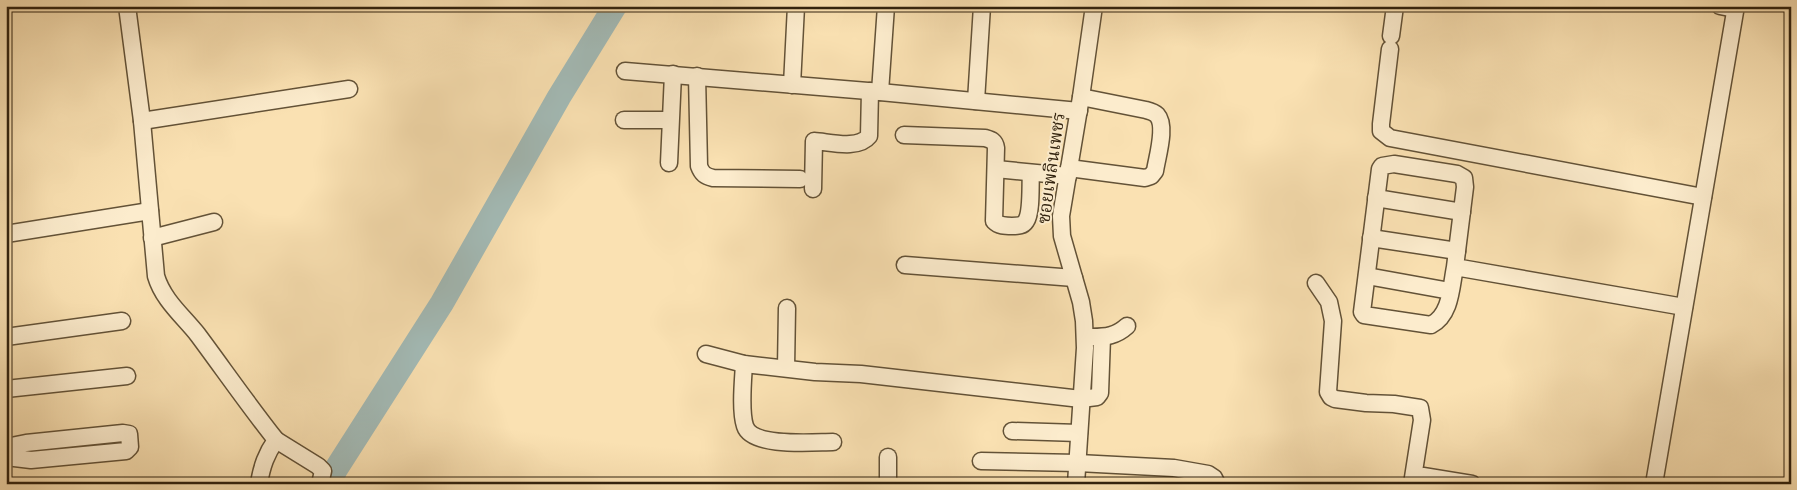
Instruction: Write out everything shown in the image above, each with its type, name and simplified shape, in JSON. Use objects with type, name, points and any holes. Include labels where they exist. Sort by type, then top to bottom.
[{"type":"street","points":[[127,6],[142,121],[156,276],[160,288],[198,335],[276,440],[323,471],[320,484]]},
{"type":"street","points":[[792,85],[796,6]]},
{"type":"street","points":[[813,189],[814,141],[857,144],[865,141],[869,136],[886,6]]},
{"type":"street","points":[[976,102],[982,6]]},
{"type":"street","name":"ซอยเพลินเพชร","points":[[1076,484],[1085,338],[1081,302],[1062,236],[1061,216],[1094,6]]},
{"type":"street","points":[[1396,6],[1381,124],[1381,132],[1390,138],[1703,197]]},
{"type":"street","points":[[1654,484],[1703,197],[1730,7]]},
{"type":"street","points":[[625,71],[875,91],[976,102],[1080,104],[1156,113],[1160,119],[1162,130],[1155,171],[1151,176],[1145,178],[1069,172],[1031,173],[996,169]]},
{"type":"street","points":[[669,163],[673,74]]},
{"type":"street","points":[[697,76],[699,166],[702,173],[713,178],[800,179]]},
{"type":"street","points":[[142,121],[349,89]]},
{"type":"street","points":[[624,120],[670,120]]},
{"type":"street","points":[[904,135],[986,138],[992,140],[996,144],[994,221],[997,224],[1020,226],[1026,222],[1029,214],[1031,173]]},
{"type":"street","points":[[1385,164],[1457,174],[1464,178],[1462,212],[1450,291],[1443,315],[1438,322],[1431,325],[1366,316],[1362,312],[1376,198],[1380,170],[1385,164]]},
{"type":"street","points":[[1376,198],[1462,212]]},
{"type":"street","points":[[6,234],[150,211]]},
{"type":"street","points":[[152,238],[214,222]]},
{"type":"street","points":[[1371,238],[1456,259],[1684,307]]},
{"type":"street","points":[[905,265],[1074,278]]},
{"type":"street","points":[[1367,276],[1450,291]]},
{"type":"street","points":[[1316,283],[1329,302],[1333,321],[1328,392],[1331,397],[1366,403],[1394,404],[1420,408],[1422,420],[1418,480],[1472,484]]},
{"type":"street","points":[[786,368],[787,308]]},
{"type":"street","points":[[6,336],[122,322]]},
{"type":"street","points":[[1085,338],[1116,334],[1127,326]]},
{"type":"street","points":[[706,354],[744,364],[861,374],[1081,399],[1096,397],[1100,393],[1102,337]]},
{"type":"street","points":[[744,364],[743,416],[745,427],[749,432],[755,437],[766,441],[833,442]]},
{"type":"street","points":[[6,389],[126,376]]},
{"type":"street","points":[[1012,431],[1079,433]]},
{"type":"street","points":[[6,447],[26,443],[123,433],[129,434],[131,442],[130,447],[126,451],[31,460],[6,457]]},
{"type":"street","points":[[259,483],[263,463],[276,440]]},
{"type":"street","points":[[888,457],[888,484]]},
{"type":"street","points":[[981,461],[1078,463],[1174,468],[1208,474],[1214,478],[1217,484]]},
{"type":"waterway","points":[[329,484],[336,469],[442,303],[559,97],[615,6]]}]
